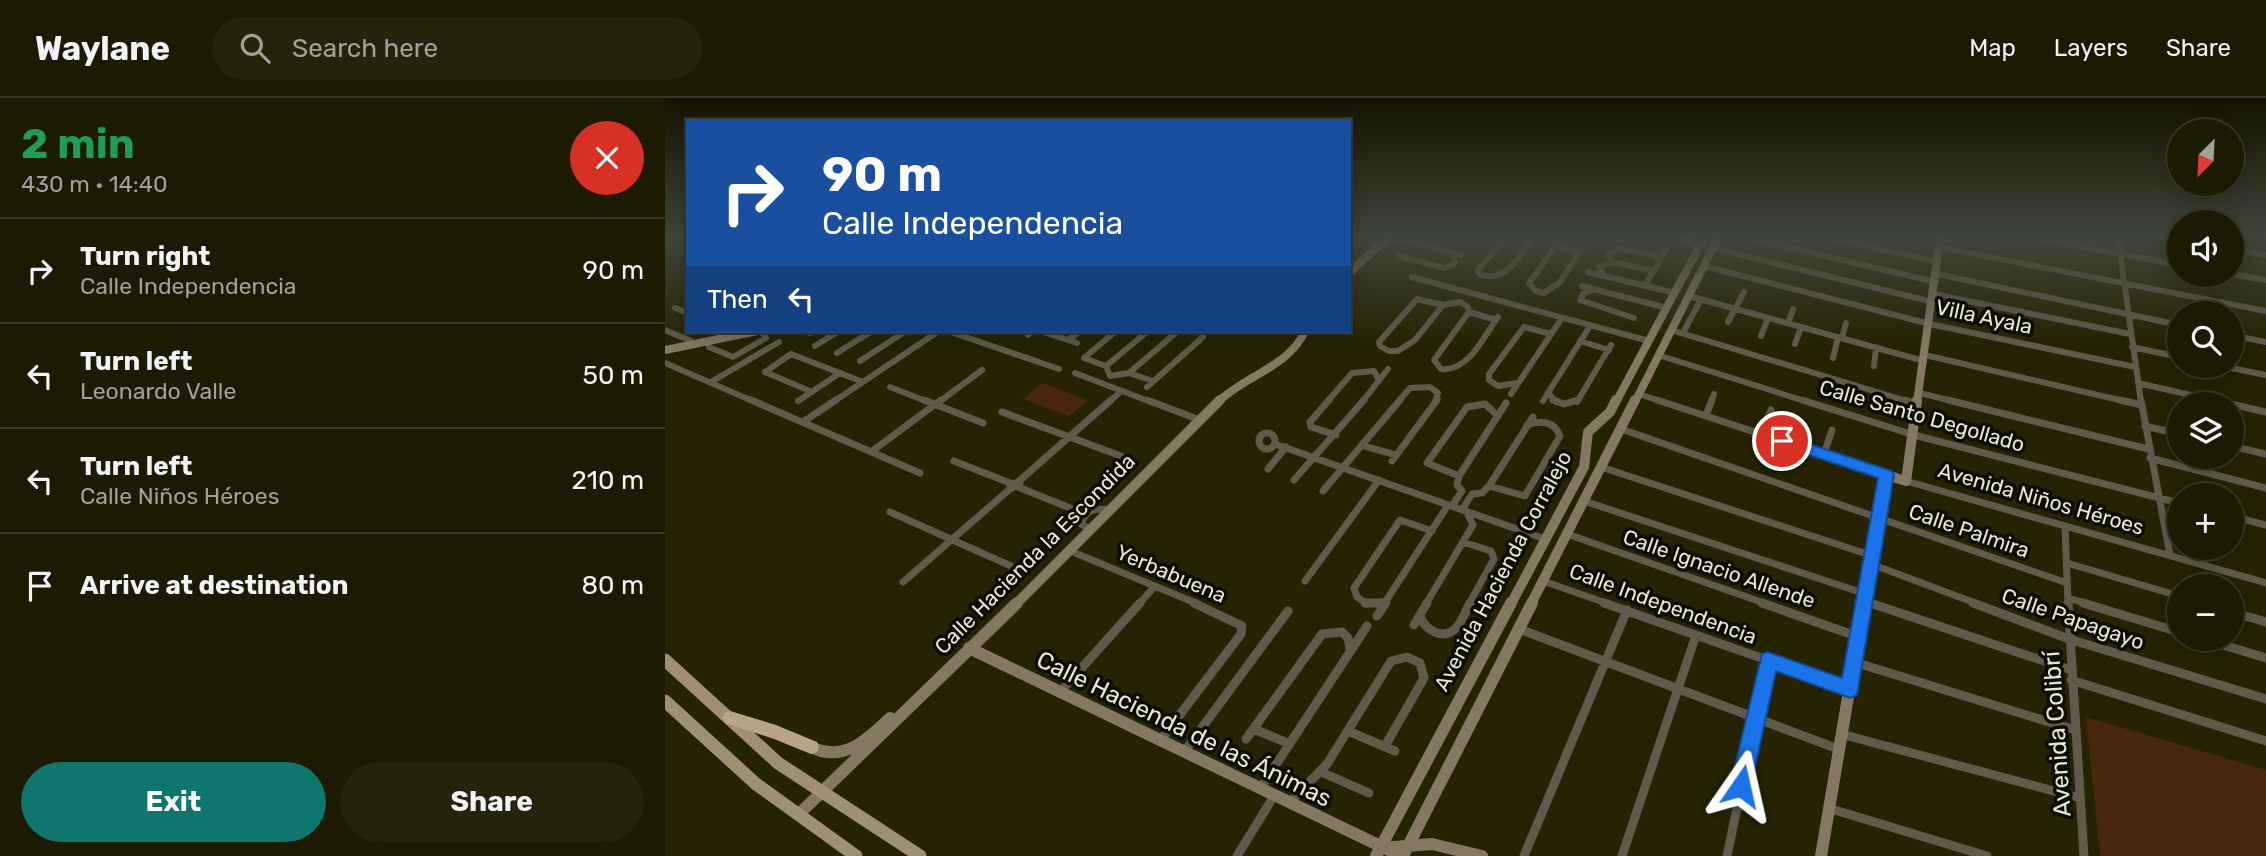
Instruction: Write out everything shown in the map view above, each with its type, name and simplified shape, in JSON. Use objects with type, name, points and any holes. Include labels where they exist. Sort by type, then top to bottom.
[{"type":"highway","points":[[730,718],[776,732],[811,747]]},
{"type":"main road","points":[[665,660],[778,763],[920,856]]},
{"type":"main road","points":[[665,701],[756,784],[856,856]]},
{"type":"street","points":[[1483,273],[1489,278],[1503,276]]},
{"type":"street","points":[[1498,283],[1505,273]]},
{"type":"street","points":[[1536,273],[1529,283],[1534,289],[1546,292],[1556,289],[1567,273]]},
{"type":"street","points":[[1596,273],[1675,293]]},
{"type":"street","points":[[1645,285],[1652,273]]},
{"type":"street","name":"Avenida Hacienda Corralejo","points":[[1378,852],[1584,467],[1588,453],[1584,443],[1589,428],[1610,412],[1685,273]]},
{"type":"street","points":[[1683,334],[1689,306],[1701,273]]},
{"type":"street","name":"Villa Ayala","points":[[1733,273],[1930,324],[2135,367]]},
{"type":"street","points":[[1836,273],[1933,298],[2130,334]]},
{"type":"street","points":[[1914,273],[2167,322]]},
{"type":"street","points":[[1906,481],[1937,273]]},
{"type":"street","points":[[2076,273],[2266,312]]},
{"type":"street","points":[[2122,273],[2148,449],[2167,542]]},
{"type":"street","points":[[2244,276],[2266,280]]},
{"type":"street","points":[[1412,277],[1649,341]]},
{"type":"street","points":[[1582,286],[1667,307]]},
{"type":"street","points":[[1594,289],[1584,293],[1580,300],[1634,318]]},
{"type":"street","points":[[1728,322],[1744,292]]},
{"type":"street","points":[[1443,305],[1406,349],[1388,352],[1381,348],[1379,342],[1417,299],[1443,305],[1460,303],[1469,293]]},
{"type":"street","points":[[1689,306],[1700,299]]},
{"type":"street","points":[[1402,856],[1671,330],[1689,306],[1700,299],[1876,348],[2141,405]]},
{"type":"street","points":[[1627,316],[1636,300]]},
{"type":"street","points":[[1460,303],[1469,312],[1497,318],[1463,365],[1452,370],[1438,367],[1434,357],[1469,312]]},
{"type":"street","points":[[675,308],[686,312]]},
{"type":"street","points":[[1788,323],[1793,309]]},
{"type":"street","points":[[1510,394],[1562,318]]},
{"type":"street","points":[[1761,336],[1768,318]]},
{"type":"street","points":[[1833,358],[1846,323]]},
{"type":"street","points":[[1543,401],[1590,326]]},
{"type":"street","points":[[1517,383],[1507,387],[1496,386],[1489,380],[1489,374],[1524,327],[1551,334]]},
{"type":"street","points":[[1795,344],[1801,327]]},
{"type":"street","points":[[665,330],[691,341]]},
{"type":"street","points":[[1671,330],[1918,404]]},
{"type":"street","points":[[665,344],[728,333]]},
{"type":"street","points":[[665,350],[750,333]]},
{"type":"street","points":[[708,343],[709,347],[733,357],[766,338],[761,333]]},
{"type":"street","points":[[815,346],[836,333]]},
{"type":"street","points":[[837,353],[869,333]]},
{"type":"street","points":[[860,361],[903,333]]},
{"type":"street","points":[[803,422],[936,333]]},
{"type":"street","points":[[952,333],[1059,369]]},
{"type":"street","points":[[1046,333],[1077,343]]},
{"type":"street","points":[[1069,340],[1078,333]]},
{"type":"street","points":[[1110,376],[1106,366],[1084,358],[1115,333]]},
{"type":"street","points":[[1106,366],[1145,333]]},
{"type":"street","points":[[1100,384],[1110,376],[1129,373],[1176,333]]},
{"type":"street","points":[[1129,373],[1150,384],[1203,337],[1202,333]]},
{"type":"street","name":"Calle Hacienda la Escondida","points":[[799,814],[1200,420],[1236,387],[1281,360],[1301,340],[1304,333]]},
{"type":"street","points":[[2244,338],[2266,342]]},
{"type":"street","points":[[1548,393],[1551,399],[1560,404],[1577,402],[1610,348],[1580,341]]},
{"type":"street","points":[[711,382],[779,342]]},
{"type":"street","points":[[2132,347],[2167,354]]},
{"type":"street","points":[[1874,366],[1876,348]]},
{"type":"street","points":[[812,392],[765,372],[791,353],[863,382]]},
{"type":"street","name":"Calle Santo Degollado","points":[[1658,355],[1914,435],[2167,500]]},
{"type":"street","points":[[665,363],[920,473]]},
{"type":"street","points":[[1294,480],[1336,435],[1388,369]]},
{"type":"street","points":[[871,452],[982,370]]},
{"type":"street","points":[[1336,435],[1311,427],[1310,422],[1352,373],[1374,371],[1379,380]]},
{"type":"street","points":[[2244,371],[2266,375]]},
{"type":"street","points":[[798,401],[840,373]]},
{"type":"street","points":[[1075,373],[1200,420]]},
{"type":"street","points":[[2138,383],[2178,392]]},
{"type":"street","points":[[891,387],[983,423]]},
{"type":"street","points":[[1324,491],[1410,388],[1430,387],[1438,393],[1439,398],[1394,458],[1364,446]]},
{"type":"street","points":[[903,582],[1120,392]]},
{"type":"street","points":[[1920,393],[2148,449]]},
{"type":"street","points":[[1639,394],[1886,475],[1821,856]]},
{"type":"street","points":[[1706,415],[1714,394]]},
{"type":"street","points":[[1377,615],[1432,531],[1462,491],[1457,485],[1459,476],[1506,403]]},
{"type":"street","points":[[1459,476],[1427,463],[1467,407],[1487,404],[1495,409],[1497,415]]},
{"type":"street","points":[[2244,407],[2266,412]]},
{"type":"street","points":[[1761,434],[1771,410]]},
{"type":"street","points":[[1002,412],[1121,456]]},
{"type":"street","points":[[1464,510],[1472,494],[1482,493],[1489,486],[1533,417]]},
{"type":"street","points":[[1489,486],[1525,496],[1560,436],[1555,426],[1549,423],[1527,425]]},
{"type":"street","points":[[2145,426],[2167,431]]},
{"type":"street","name":"Calle Palmira","points":[[1621,429],[2067,583]]},
{"type":"street","points":[[1824,454],[1832,430]]},
{"type":"street","points":[[1275,444],[1545,539]]},
{"type":"street","points":[[1268,469],[1286,447]]},
{"type":"street","points":[[2244,449],[2266,454]]},
{"type":"street","points":[[2150,458],[2266,488]]},
{"type":"street","points":[[954,461],[1085,514]]},
{"type":"street","name":"Calle Papagayo","points":[[1601,467],[1872,560],[2069,639],[2266,699]]},
{"type":"street","name":"Avenida Niños Héroes","points":[[1886,475],[2167,554]]},
{"type":"street","points":[[1305,581],[1379,480]]},
{"type":"street","points":[[1584,501],[1865,598],[2071,675],[2266,741]]},
{"type":"street","points":[[1090,529],[1081,524],[1085,514],[1099,508],[1109,510]]},
{"type":"street","points":[[1414,625],[1473,525],[1464,510]]},
{"type":"street","points":[[890,512],[1011,566]]},
{"type":"street","points":[[2244,519],[2266,525]]},
{"type":"street","points":[[1386,601],[1367,604],[1356,597],[1354,589],[1400,520],[1432,531]]},
{"type":"street","name":"Avenida Colibrí","points":[[2065,526],[2071,675],[2084,856]]},
{"type":"street","name":"Calle Ignacio Allende","points":[[1567,534],[1859,636]]},
{"type":"street","points":[[1420,615],[1423,625],[1429,631],[1441,634],[1456,628],[1494,559],[1491,551],[1463,542]]},
{"type":"street","name":"Yerbabuena","points":[[1068,550],[1233,619],[1243,626],[1241,634],[1160,741]]},
{"type":"street","name":"Avenida Niños Héroes","points":[[2187,560],[2266,583]]},
{"type":"street","points":[[2067,563],[2167,592]]},
{"type":"street","name":"Calle Independencia","points":[[1543,580],[1850,689]]},
{"type":"street","points":[[1060,692],[1155,586]]},
{"type":"street","points":[[2068,598],[2167,628]]},
{"type":"street","points":[[1524,856],[1627,610]]},
{"type":"street","points":[[1184,752],[1288,611]]},
{"type":"street","points":[[2244,616],[2266,622]]},
{"type":"street","points":[[1260,789],[1367,626]]},
{"type":"street","points":[[1519,629],[1838,749]]},
{"type":"street","points":[[1246,739],[1321,634],[1329,631],[1345,634],[1350,639],[1349,653]]},
{"type":"street","points":[[1622,856],[1696,635]]},
{"type":"street","name":"Calle Hacienda de las Ánimas","points":[[969,648],[1260,789],[1378,852],[1402,856]]},
{"type":"street","points":[[2243,651],[2266,658]]},
{"type":"street","points":[[1289,804],[1321,772],[1391,661],[1402,657],[1422,666],[1424,678],[1385,746]]},
{"type":"street","points":[[1727,856],[1768,660]]},
{"type":"street","points":[[811,747],[826,755],[837,754],[864,743],[936,675],[954,662]]},
{"type":"street","points":[[1854,662],[2075,730]]},
{"type":"street","points":[[1254,729],[1290,744]]},
{"type":"street","points":[[1348,731],[1395,751]]},
{"type":"street","points":[[1841,734],[2080,798]]},
{"type":"street","points":[[1321,772],[1369,793]]},
{"type":"street","points":[[1237,856],[1274,796]]},
{"type":"street","points":[[1828,808],[1987,856]]},
{"type":"street","points":[[1378,852],[1411,841],[1453,846],[1482,856]]},
{"type":"shaded area","points":[[1042,383],[1088,400],[1069,416],[1023,399]]},
{"type":"shaded area","points":[[2086,717],[2266,770],[2266,856],[2100,856]]},
{"type":"route","points":[[1741,786],[1768,660],[1850,689],[1886,475],[1782,441]]}]
